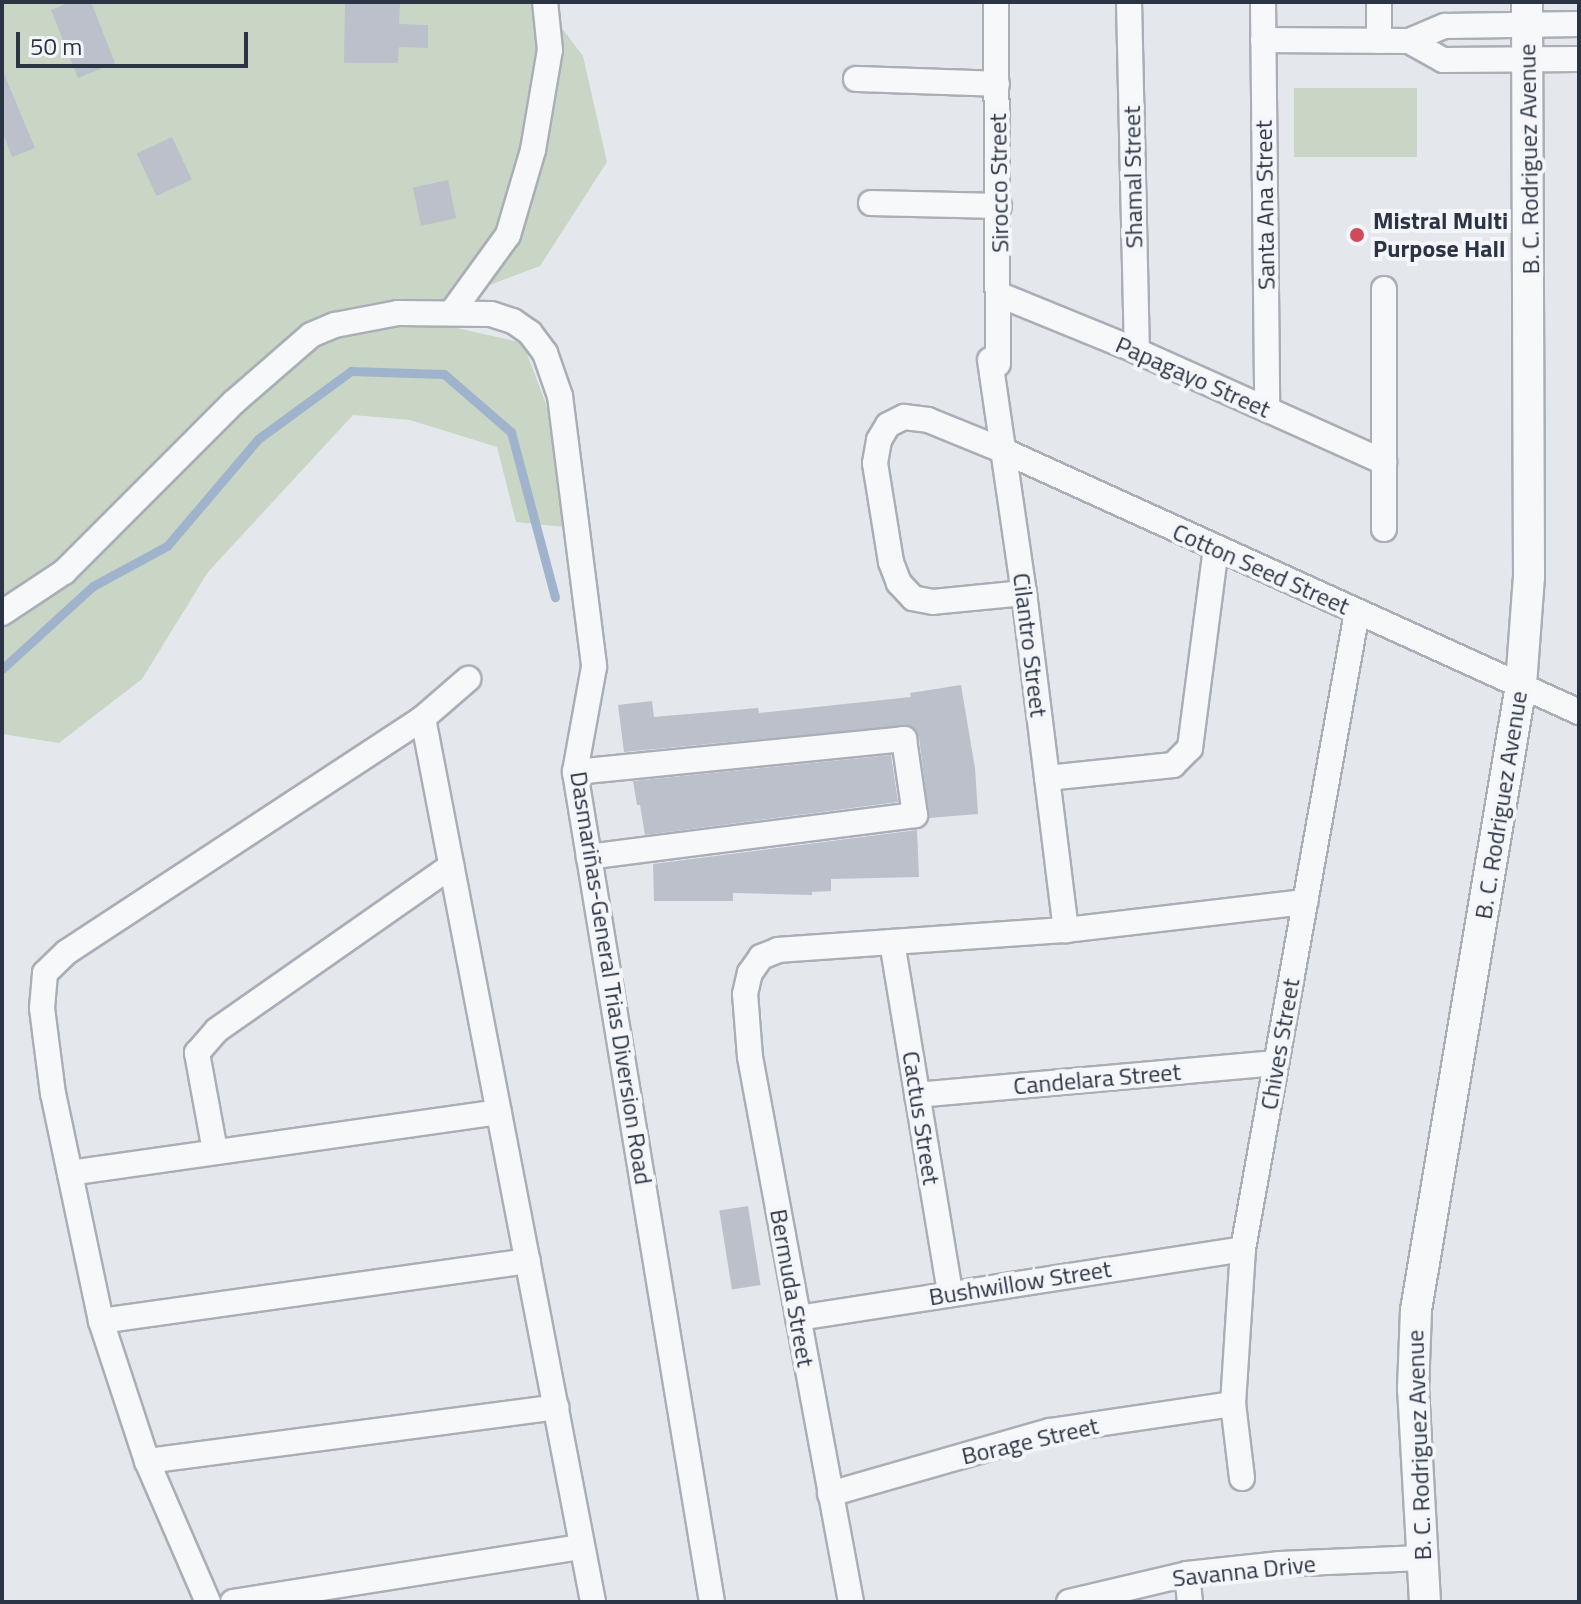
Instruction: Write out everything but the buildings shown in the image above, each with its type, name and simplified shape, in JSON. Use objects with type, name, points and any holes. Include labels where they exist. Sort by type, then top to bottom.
[{"type":"street","points":[[452,312],[508,235],[517,207],[533,150],[550,50],[545,2]]},
{"type":"street","name":"Sirocco Street","points":[[994,362],[1000,295],[996,2]]},
{"type":"street","name":"Shamal Street","points":[[1129,2],[1137,351]]},
{"type":"street","name":"Santa Ana Street","points":[[1263,2],[1267,409]]},
{"type":"street","points":[[1379,2],[1379,41]]},
{"type":"street","points":[[1263,40],[1409,41],[1445,26],[1527,13],[1579,24]]},
{"type":"street","name":"B. C. Rodriguez Avenue","points":[[1425,1602],[1413,1389],[1416,1310],[1521,685],[1529,562],[1527,13]]},
{"type":"street","points":[[1409,41],[1443,60],[1579,59]]},
{"type":"street","points":[[856,79],[997,84]]},
{"type":"street","points":[[871,203],[999,206]]},
{"type":"street","points":[[1384,289],[1384,529]]},
{"type":"street","name":"Papagayo Street","points":[[1000,295],[1137,351],[1384,462]]},
{"type":"street","name":"Dasmariñas-General Trias Diversion Road","points":[[2,613],[64,572],[234,402],[311,335],[364,317],[452,312],[501,315],[530,333],[545,353],[560,396],[594,667],[575,772],[712,1602]]},
{"type":"street","name":"Cilantro Street","points":[[994,362],[1002,450],[1024,593],[1066,930]]},
{"type":"street","name":"Cotton Seed Street","points":[[1024,593],[955,602],[913,598],[899,583],[891,562],[875,463],[883,432],[888,425],[904,417],[928,420],[1002,450],[1579,712]]},
{"type":"street","points":[[1047,778],[1173,765],[1190,748],[1216,549]]},
{"type":"street","name":"Chives Street","points":[[1242,1478],[1233,1404],[1243,1249],[1357,612]]},
{"type":"street","points":[[208,1602],[147,1461],[101,1321],[53,1094],[42,987],[53,961],[423,718],[468,679]]},
{"type":"street","points":[[423,718],[593,1602]]},
{"type":"street","points":[[575,772],[904,739],[915,815],[589,857]]},
{"type":"street","points":[[215,1151],[197,1053],[217,1030],[451,866]]},
{"type":"street","points":[[892,942],[1066,930],[1305,902]]},
{"type":"street","name":"Bermuda Street","points":[[851,1602],[750,1057],[745,994],[750,973],[761,957],[778,950],[892,942]]},
{"type":"street","name":"Cactus Street","points":[[892,942],[950,1294]]},
{"type":"street","name":"Candelara Street","points":[[917,1095],[1276,1063]]},
{"type":"street","points":[[70,1173],[499,1112]]},
{"type":"street","name":"Bushwillow Street","points":[[798,1318],[1243,1249]]},
{"type":"street","points":[[101,1321],[528,1261]]},
{"type":"street","name":"Borage Street","points":[[830,1494],[1050,1431],[1233,1404]]},
{"type":"street","points":[[147,1461],[556,1407]]},
{"type":"street","points":[[233,1602],[582,1547]]},
{"type":"street","name":"Savanna Drive","points":[[1069,1602],[1187,1574],[1280,1564],[1422,1558]]},
{"type":"street","points":[[1187,1574],[1190,1602]]},
{"type":"green space","points":[[2,2],[542,2],[583,56],[607,162],[540,266],[474,291],[457,328],[523,343],[558,436],[574,528],[516,522],[497,447],[410,420],[353,415],[208,572],[142,679],[59,743],[2,734]]},
{"type":"green space","points":[[1294,88],[1417,88],[1417,157],[1294,157]]},
{"type":"waterway","points":[[2,669],[93,586],[167,546],[258,439],[351,371],[444,374],[511,432],[555,597]]},
{"type":"place","name":"Mistral Multi Purpose Hall","points":[[1357,235]]}]
